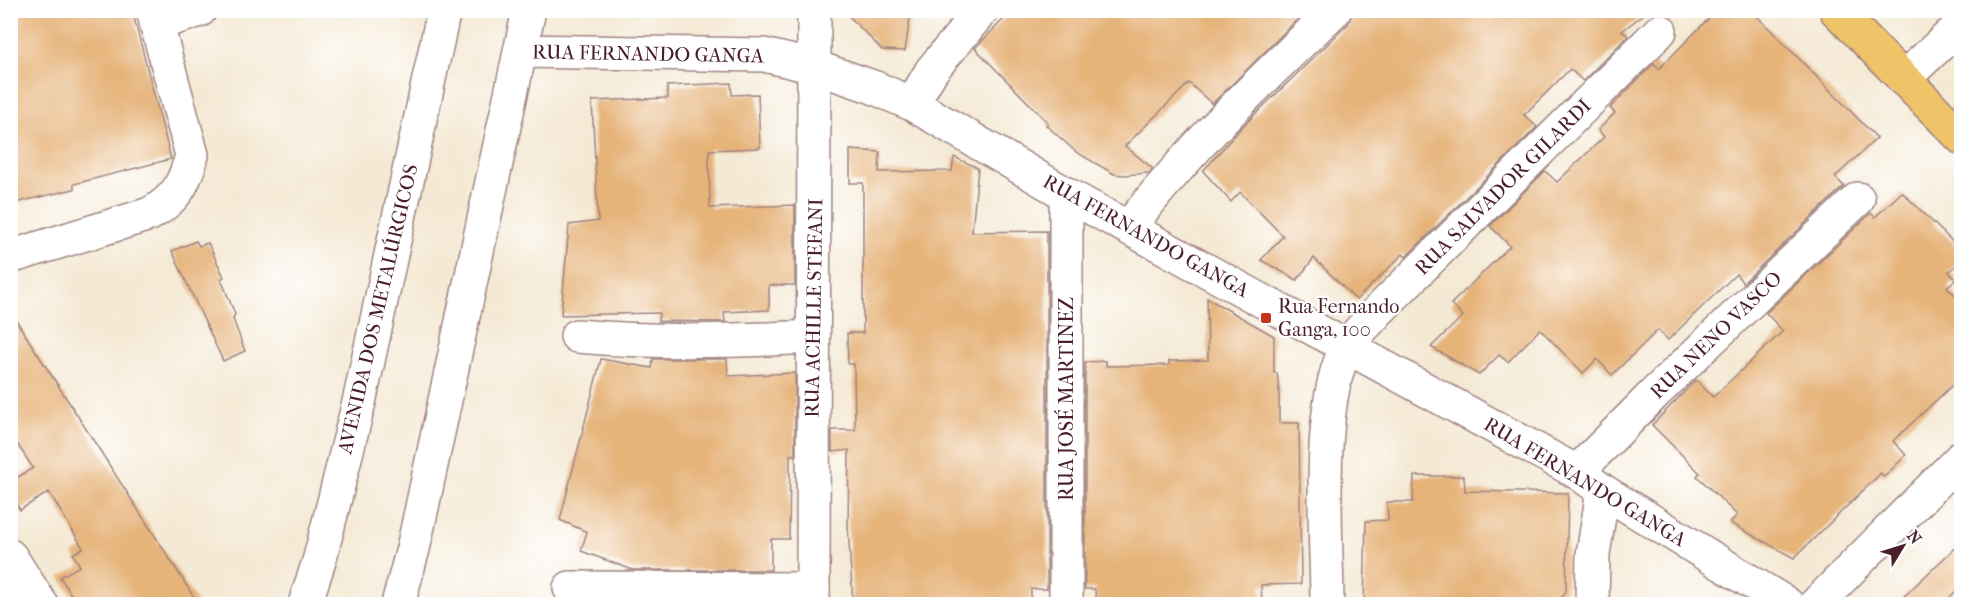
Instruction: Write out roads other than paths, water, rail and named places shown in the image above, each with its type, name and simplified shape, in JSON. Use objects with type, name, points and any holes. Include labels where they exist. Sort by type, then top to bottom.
[{"type":"main road","points":[[1836,10],[1962,138]]},
{"type":"street","points":[[10,257],[150,214],[170,202],[187,174],[192,155],[154,17],[200,10]]},
{"type":"street","name":"AVENIDA DOS METALÚRGICOS","points":[[304,604],[320,558],[360,398],[444,10]]},
{"type":"street","points":[[398,604],[413,549],[529,10]]},
{"type":"street","name":"RUA ACHILLE STEFANI","points":[[813,597],[814,10]]},
{"type":"street","points":[[912,104],[932,70],[982,10]]},
{"type":"street","points":[[1129,227],[1164,181],[1213,129],[1335,10]]},
{"type":"street","points":[[1903,79],[1962,24]]},
{"type":"street","name":"RUA SALVADOR GILARDI","points":[[1327,604],[1327,431],[1333,382],[1348,346],[1378,311],[1660,31]]},
{"type":"street","name":"RUA FERNANDO GANGA","points":[[520,51],[764,55],[815,67],[873,87],[912,104],[1066,194],[1577,472],[1603,491],[1787,604]]},
{"type":"street","name":"RUA JOSÉ MARTINEZ","points":[[1066,194],[1066,604]]},
{"type":"street","name":"RUA NENO VASCO","points":[[1577,472],[1653,394],[1858,199]]},
{"type":"street","points":[[577,336],[633,341],[728,341],[812,336]]},
{"type":"street","points":[[1816,604],[1962,457]]},
{"type":"street","points":[[1592,604],[1593,554],[1603,491]]},
{"type":"street","points":[[10,556],[41,604]]},
{"type":"street","points":[[570,588],[813,597]]},
{"type":"place","name":"Rua Fernando Ganga, 100","points":[[1266,318]]}]
